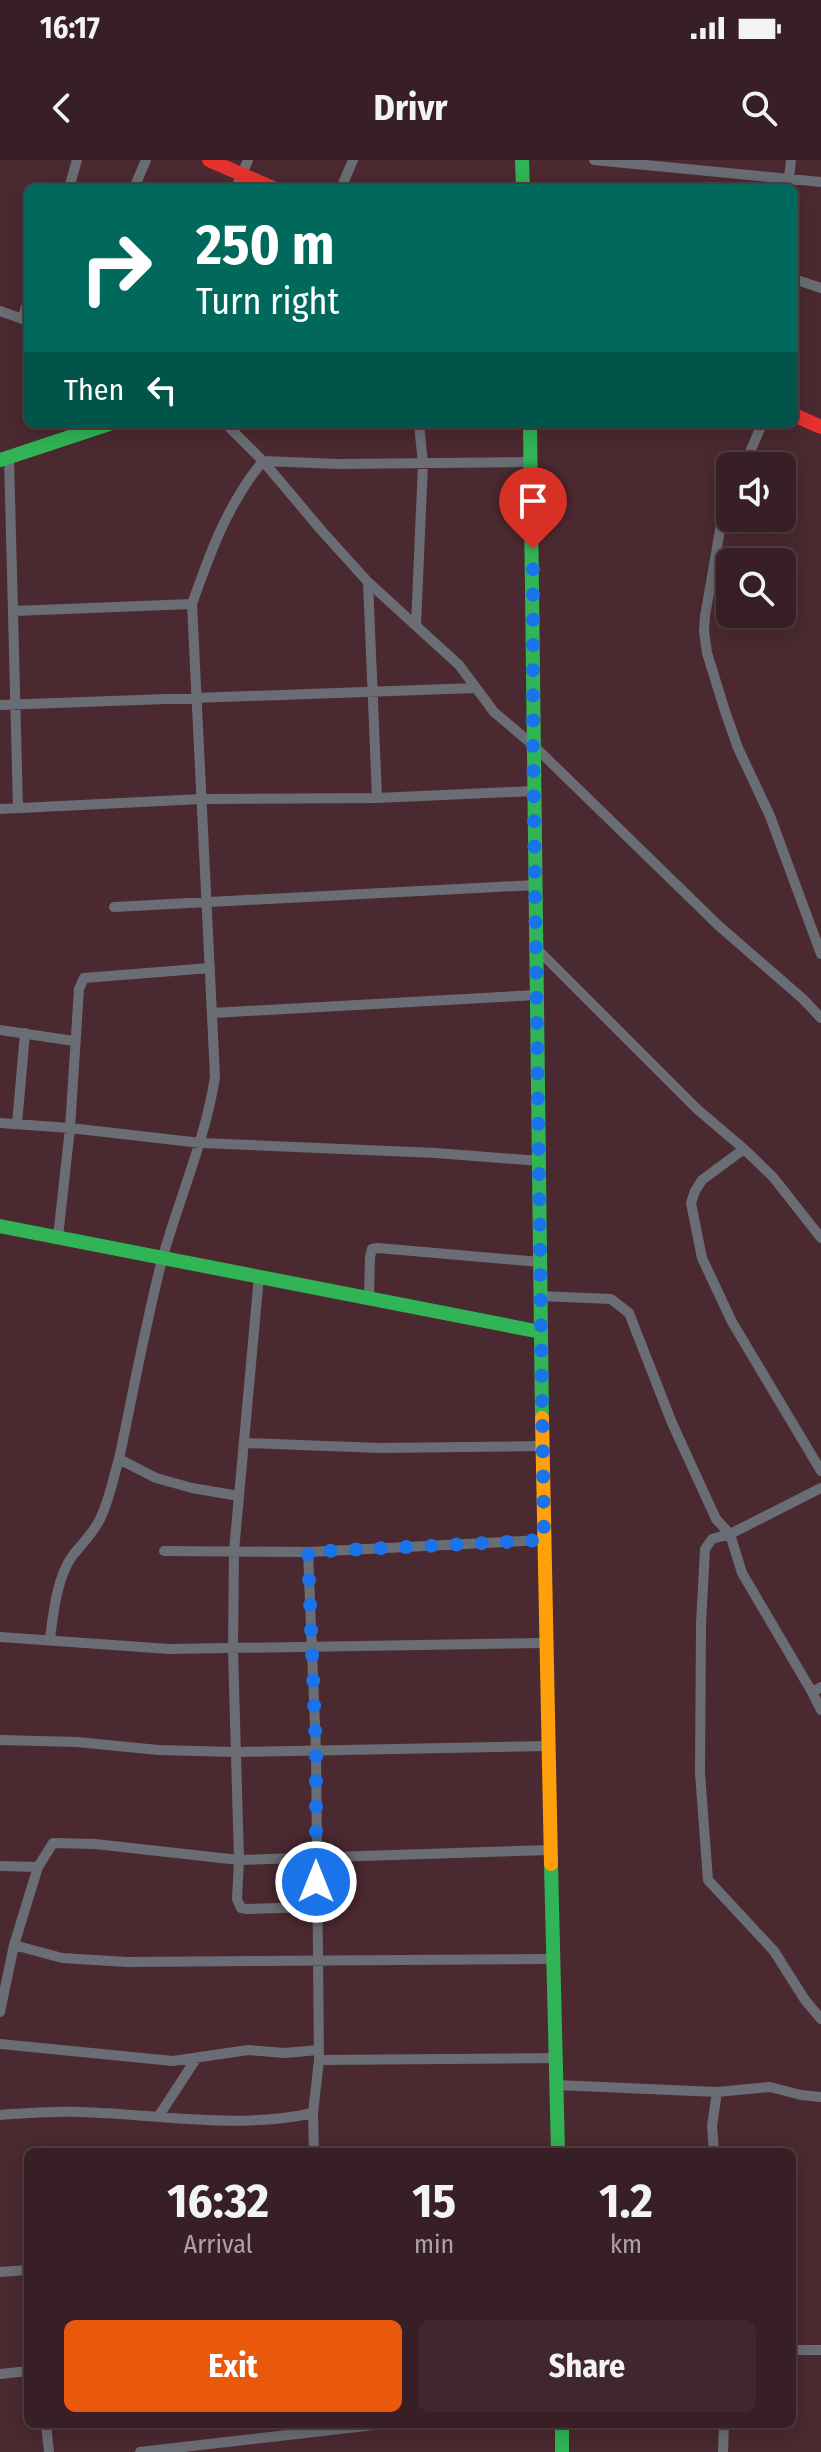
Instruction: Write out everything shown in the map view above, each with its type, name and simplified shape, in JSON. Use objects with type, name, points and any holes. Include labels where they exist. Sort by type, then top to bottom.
[{"type":"main road","points":[[209,160],[264,184]]},
{"type":"main road","points":[[522,160],[523,184]]},
{"type":"main road","points":[[798,417],[821,427]]},
{"type":"main road","points":[[4,458],[97,428]]},
{"type":"main road","points":[[530,428],[545,1643],[558,2148]]},
{"type":"main road","points":[[0,1226],[541,1332]]},
{"type":"main road","points":[[562,2428],[562,2452]]},
{"type":"street","points":[[70,184],[77,160]]},
{"type":"street","points":[[136,184],[146,160]]},
{"type":"street","points":[[343,184],[353,160]]},
{"type":"street","points":[[594,160],[789,183],[821,182]]},
{"type":"street","points":[[789,183],[791,160]]},
{"type":"street","points":[[798,280],[821,288]]},
{"type":"street","points":[[0,311],[24,320]]},
{"type":"street","points":[[230,428],[263,461],[368,582],[459,665],[494,712],[533,745],[719,926],[821,1018]]},
{"type":"street","points":[[416,625],[423,464],[419,428]]},
{"type":"street","points":[[750,452],[760,428]]},
{"type":"street","points":[[4,458],[14,611],[18,808]]},
{"type":"street","points":[[263,461],[338,464],[532,462]]},
{"type":"street","points":[[50,1639],[55,1601],[65,1573],[72,1557],[101,1517],[119,1459],[163,1258],[209,1113],[215,1077],[192,604],[212,548],[229,513],[244,484],[263,461]]},
{"type":"street","points":[[720,532],[705,616],[707,653],[738,748],[770,816],[821,954]]},
{"type":"street","points":[[368,582],[377,798]]},
{"type":"street","points":[[14,611],[192,604]]},
{"type":"street","points":[[0,705],[475,688]]},
{"type":"street","points":[[0,809],[201,799],[377,798],[534,791]]},
{"type":"street","points":[[114,907],[535,885]]},
{"type":"street","points":[[536,948],[697,1109],[773,1177],[821,1238]]},
{"type":"street","points":[[58,1237],[70,1128],[79,989],[84,978],[210,968]]},
{"type":"street","points":[[212,1013],[537,995]]},
{"type":"street","points":[[0,1030],[74,1041]]},
{"type":"street","points":[[17,1124],[25,1033]]},
{"type":"street","points":[[0,1123],[201,1143],[436,1153],[539,1161]]},
{"type":"street","points":[[744,1149],[702,1180],[695,1191],[691,1203],[702,1258],[732,1322],[821,1471]]},
{"type":"street","points":[[369,1298],[372,1249],[540,1262]]},
{"type":"street","points":[[259,1276],[234,1551],[237,1899],[241,1908],[316,1907]]},
{"type":"street","points":[[540,1296],[611,1299],[629,1313],[672,1423],[716,1519],[730,1534],[742,1573],[816,1690],[821,1710]]},
{"type":"street","points":[[244,1443],[380,1448],[543,1446]]},
{"type":"street","points":[[119,1459],[156,1478],[239,1496]]},
{"type":"street","points":[[821,1488],[730,1534],[712,1539],[705,1549],[700,1773],[708,1880],[774,1951],[821,2019]]},
{"type":"street","points":[[164,1551],[308,1552],[544,1540]]},
{"type":"street","points":[[308,1552],[316,1751],[318,2055],[313,2113],[314,2148]]},
{"type":"street","points":[[0,1637],[169,1649],[233,1650],[545,1643]]},
{"type":"street","points":[[0,1740],[236,1752],[548,1746]]},
{"type":"street","points":[[0,2012],[6,1956],[14,1945],[38,1867],[53,1843],[60,1841],[239,1860],[550,1850]]},
{"type":"street","points":[[0,1866],[38,1867]]},
{"type":"street","points":[[14,1945],[62,1958],[127,1962],[553,1959]]},
{"type":"street","points":[[0,2044],[173,2061],[248,2050],[318,2055],[555,2058]]},
{"type":"street","points":[[158,2117],[196,2059]]},
{"type":"street","points":[[556,2085],[717,2092],[770,2087],[821,2097]]},
{"type":"street","points":[[714,2148],[712,2126],[717,2092]]},
{"type":"street","points":[[0,2115],[80,2112],[244,2122],[313,2113]]},
{"type":"street","points":[[0,2272],[24,2270]]},
{"type":"street","points":[[796,2350],[821,2350]]},
{"type":"street","points":[[0,2374],[24,2371]]},
{"type":"street","points":[[46,2428],[49,2452]]},
{"type":"street","points":[[140,2452],[348,2428]]},
{"type":"street","points":[[723,2452],[724,2428]]},
{"type":"traffic: fast","points":[[522,160],[523,184]]},
{"type":"traffic: fast","points":[[0,460],[97,428]]},
{"type":"traffic: fast","points":[[530,428],[542,1418]]},
{"type":"traffic: fast","points":[[0,1226],[541,1332]]},
{"type":"traffic: fast","points":[[551,1864],[558,2148]]},
{"type":"traffic: fast","points":[[562,2428],[562,2452]]},
{"type":"traffic: slow","points":[[542,1418],[551,1864]]},
{"type":"traffic: jam","points":[[209,160],[264,184]]},
{"type":"traffic: jam","points":[[798,417],[821,427]]},
{"type":"route","points":[[316,1882],[316,1751],[308,1552],[544,1540],[533,549]]}]
